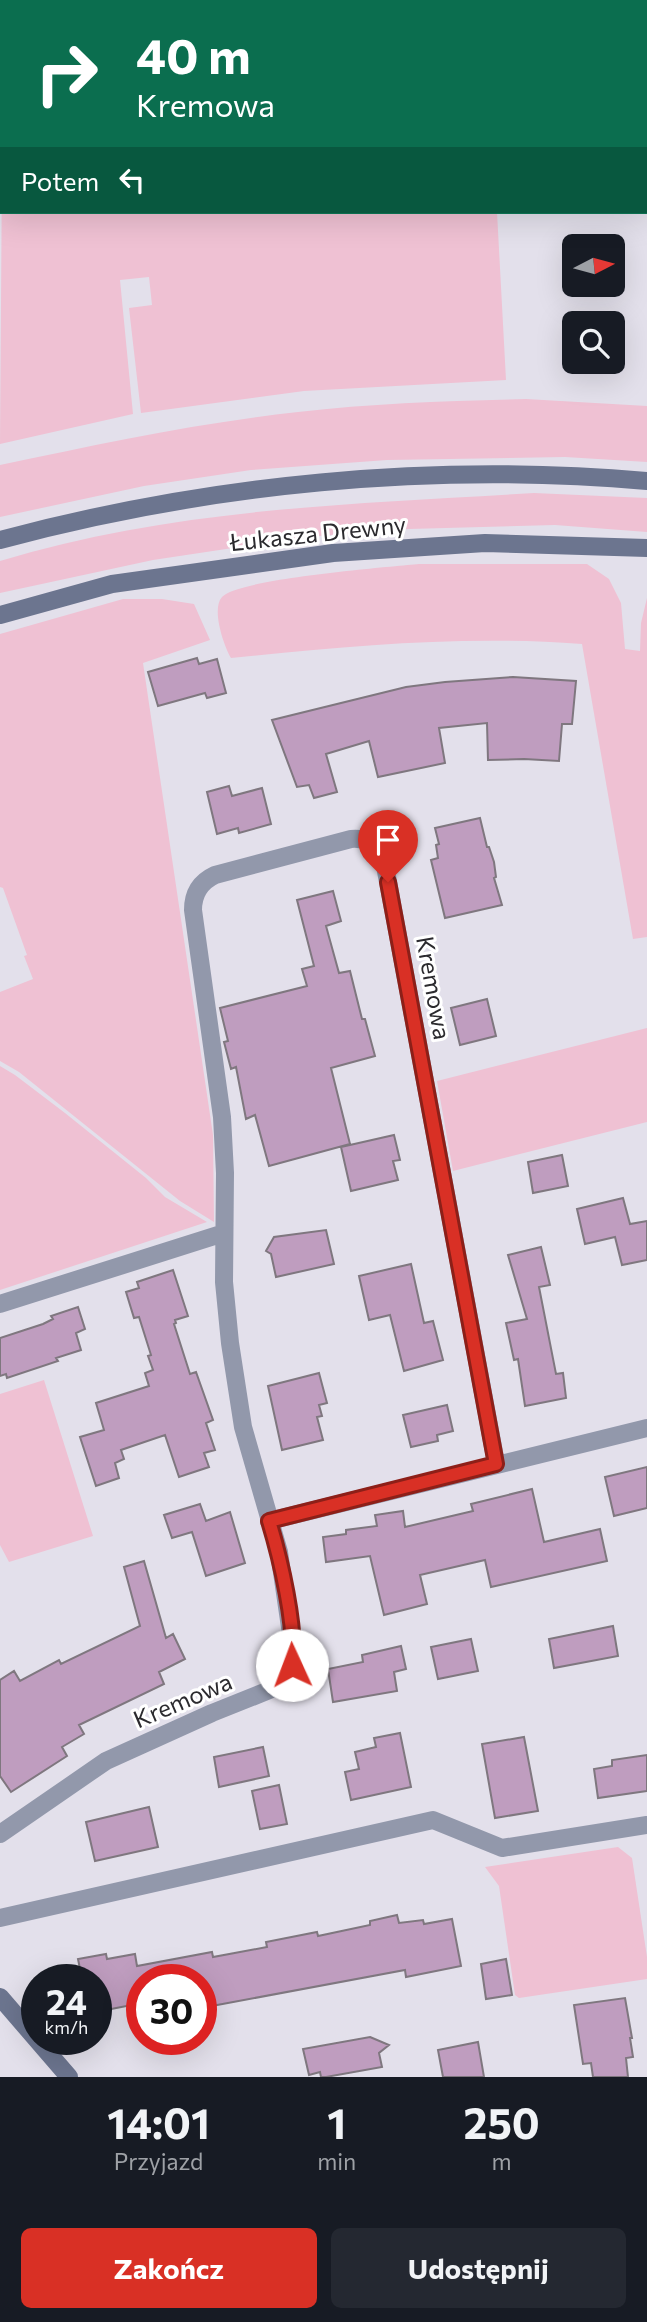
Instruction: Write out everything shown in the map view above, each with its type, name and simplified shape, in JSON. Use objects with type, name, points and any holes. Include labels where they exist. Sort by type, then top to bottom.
[{"type":"main road","name":"Łukasza Drewny","points":[[0,540],[53,526],[176,501],[296,484],[503,475],[647,481]]},
{"type":"main road","name":"Łukasza Drewny","points":[[0,615],[112,584],[334,554],[485,543],[647,548]]},
{"type":"main road","points":[[0,1997],[69,2077]]},
{"type":"street","name":"Kremowa","points":[[0,1834],[106,1761],[272,1689],[287,1676],[292,1665],[292,1641],[279,1552],[241,1415],[224,1282],[225,1172],[222,1116],[193,910],[196,891],[215,875],[358,838],[372,842],[383,855],[496,1464]]},
{"type":"street","points":[[0,1304],[224,1233]]},
{"type":"street","points":[[269,1521],[647,1428]]},
{"type":"street","points":[[0,1918],[433,1821],[502,1848],[647,1825]]},
{"type":"shaded area","points":[[2,214],[497,214],[506,380],[304,391],[141,413],[129,308],[152,305],[149,277],[120,280],[133,414],[0,444]]},
{"type":"shaded area","points":[[526,399],[647,406],[647,462],[565,457],[387,460],[251,470],[144,486],[0,517],[0,465],[148,435],[260,417],[384,404]]},
{"type":"shaded area","points":[[534,493],[647,498],[647,532],[555,525],[409,529],[306,537],[153,560],[0,593],[0,561],[65,543],[131,530],[265,511]]},
{"type":"shaded area","points":[[419,564],[587,564],[609,579],[621,603],[625,649],[640,651],[641,623],[647,598],[647,937],[633,939],[582,644],[450,641],[231,658],[228,652],[222,637],[218,610],[222,597],[233,591],[283,579]]},
{"type":"shaded area","points":[[123,599],[162,599],[194,604],[210,640],[143,663],[213,1135],[214,1222],[180,1201],[19,1072],[0,1061],[0,992],[33,979],[3,888],[0,887],[0,634]]},
{"type":"shaded area","points":[[647,1028],[647,1122],[453,1171],[437,1081]]},
{"type":"shaded area","points":[[0,1066],[65,1113],[146,1178],[165,1197],[207,1222],[0,1290]]},
{"type":"shaded area","points":[[44,1380],[93,1536],[9,1562],[0,1545],[0,1394]]},
{"type":"shaded area","points":[[618,1847],[632,1858],[647,1957],[647,1979],[519,1998],[515,1995],[499,1886],[485,1867]]},
{"type":"building","points":[[197,658],[199,664],[217,659],[226,693],[207,698],[205,693],[158,706],[148,672]]},
{"type":"building","points":[[513,677],[576,681],[572,724],[562,724],[559,761],[488,760],[487,723],[439,728],[445,763],[378,777],[369,741],[326,754],[337,792],[314,798],[309,785],[297,787],[272,720],[406,687]]},
{"type":"building","points":[[229,786],[232,796],[262,788],[271,824],[239,833],[238,828],[217,834],[207,792]]},
{"type":"building","points":[[480,818],[487,847],[494,862],[494,878],[502,905],[445,918],[431,860],[438,858],[436,845],[439,844],[435,828]]},
{"type":"building","points":[[333,891],[341,921],[326,926],[339,973],[350,971],[375,1056],[331,1068],[350,1144],[269,1166],[255,1115],[246,1119],[236,1067],[231,1069],[224,1042],[228,1041],[220,1008],[307,986],[302,969],[314,966],[297,900]]},
{"type":"building","points":[[487,999],[496,1036],[460,1045],[451,1008]]},
{"type":"building","points":[[394,1135],[400,1160],[393,1161],[398,1180],[351,1191],[341,1147]]},
{"type":"building","points":[[562,1155],[568,1186],[533,1193],[528,1162]]},
{"type":"building","points":[[623,1198],[630,1224],[647,1221],[647,1260],[622,1265],[615,1237],[585,1244],[577,1209]]},
{"type":"building","points":[[326,1230],[334,1264],[276,1277],[271,1254],[266,1251],[274,1237]]},
{"type":"building","points":[[541,1247],[550,1285],[539,1287],[556,1374],[563,1373],[566,1398],[525,1406],[518,1359],[514,1360],[506,1323],[527,1319],[508,1255]]},
{"type":"building","points":[[411,1264],[424,1323],[433,1321],[443,1360],[404,1371],[390,1315],[369,1320],[359,1276]]},
{"type":"building","points":[[173,1270],[188,1316],[175,1320],[174,1324],[190,1374],[196,1372],[213,1420],[206,1423],[215,1450],[204,1453],[209,1467],[179,1477],[165,1435],[121,1450],[124,1459],[115,1463],[119,1478],[96,1486],[80,1437],[104,1430],[96,1403],[149,1386],[145,1373],[153,1370],[139,1317],[134,1318],[126,1292],[139,1288],[137,1282]]},
{"type":"building","points":[[78,1307],[85,1329],[76,1333],[81,1350],[56,1358],[58,1361],[7,1378],[6,1374],[0,1376],[0,1338],[43,1324],[53,1319],[51,1316]]},
{"type":"building","points":[[319,1373],[327,1403],[319,1405],[322,1416],[317,1417],[323,1440],[282,1450],[268,1386]]},
{"type":"building","points":[[447,1405],[453,1431],[437,1435],[438,1441],[411,1447],[403,1415]]},
{"type":"building","points":[[647,1467],[647,1508],[614,1516],[605,1477]]},
{"type":"building","points":[[532,1489],[544,1542],[600,1529],[607,1561],[491,1587],[485,1560],[420,1575],[427,1604],[384,1615],[370,1556],[326,1562],[323,1537],[346,1534],[346,1530],[377,1526],[375,1515],[403,1511],[405,1527],[473,1511],[471,1504]]},
{"type":"building","points":[[200,1504],[206,1521],[230,1512],[245,1563],[206,1576],[192,1532],[172,1538],[164,1515]]},
{"type":"building","points":[[144,1561],[166,1638],[173,1634],[185,1659],[159,1672],[164,1684],[79,1725],[84,1734],[62,1747],[67,1756],[11,1792],[0,1776],[0,1680],[14,1671],[20,1681],[59,1660],[61,1664],[140,1626],[124,1567]]},
{"type":"building","points":[[613,1626],[618,1656],[554,1668],[549,1639]]},
{"type":"building","points":[[471,1639],[478,1671],[438,1679],[431,1647]]},
{"type":"building","points":[[401,1646],[406,1669],[394,1672],[397,1691],[333,1702],[328,1669],[363,1662],[362,1655]]},
{"type":"building","points":[[400,1733],[411,1787],[351,1800],[345,1772],[359,1769],[355,1752],[376,1747],[374,1738]]},
{"type":"building","points":[[524,1737],[538,1811],[495,1818],[482,1744]]},
{"type":"building","points":[[263,1747],[269,1776],[219,1787],[214,1757]]},
{"type":"building","points":[[647,1755],[647,1791],[598,1798],[594,1769],[612,1766],[612,1760]]},
{"type":"building","points":[[279,1785],[287,1824],[260,1829],[252,1791]]},
{"type":"building","points":[[149,1807],[158,1847],[95,1861],[86,1822]]},
{"type":"building","points":[[397,1915],[399,1923],[423,1920],[424,1924],[452,1919],[461,1966],[406,1977],[405,1970],[217,2005],[217,1964],[148,1964],[212,1952],[213,1957],[267,1947],[266,1942],[317,1932],[318,1936],[370,1925],[370,1921]]},
{"type":"building","points":[[106,1954],[107,1959],[135,1954],[137,1964],[126,1964],[126,2006],[112,2009],[112,1964],[79,1964],[78,1959]]},
{"type":"building","points":[[506,1959],[512,1995],[486,1999],[481,1964]]},
{"type":"building","points":[[625,1998],[633,2057],[626,2058],[628,2077],[593,2077],[591,2063],[583,2064],[574,2005]]},
{"type":"building","points":[[370,2037],[389,2045],[379,2053],[382,2067],[326,2077],[321,2077],[320,2072],[309,2075],[303,2049]]},
{"type":"building","points":[[478,2042],[484,2077],[443,2077],[438,2050]]},
{"type":"route","points":[[292,1665],[292,1641],[279,1552],[269,1521],[496,1464],[388,882]]}]
